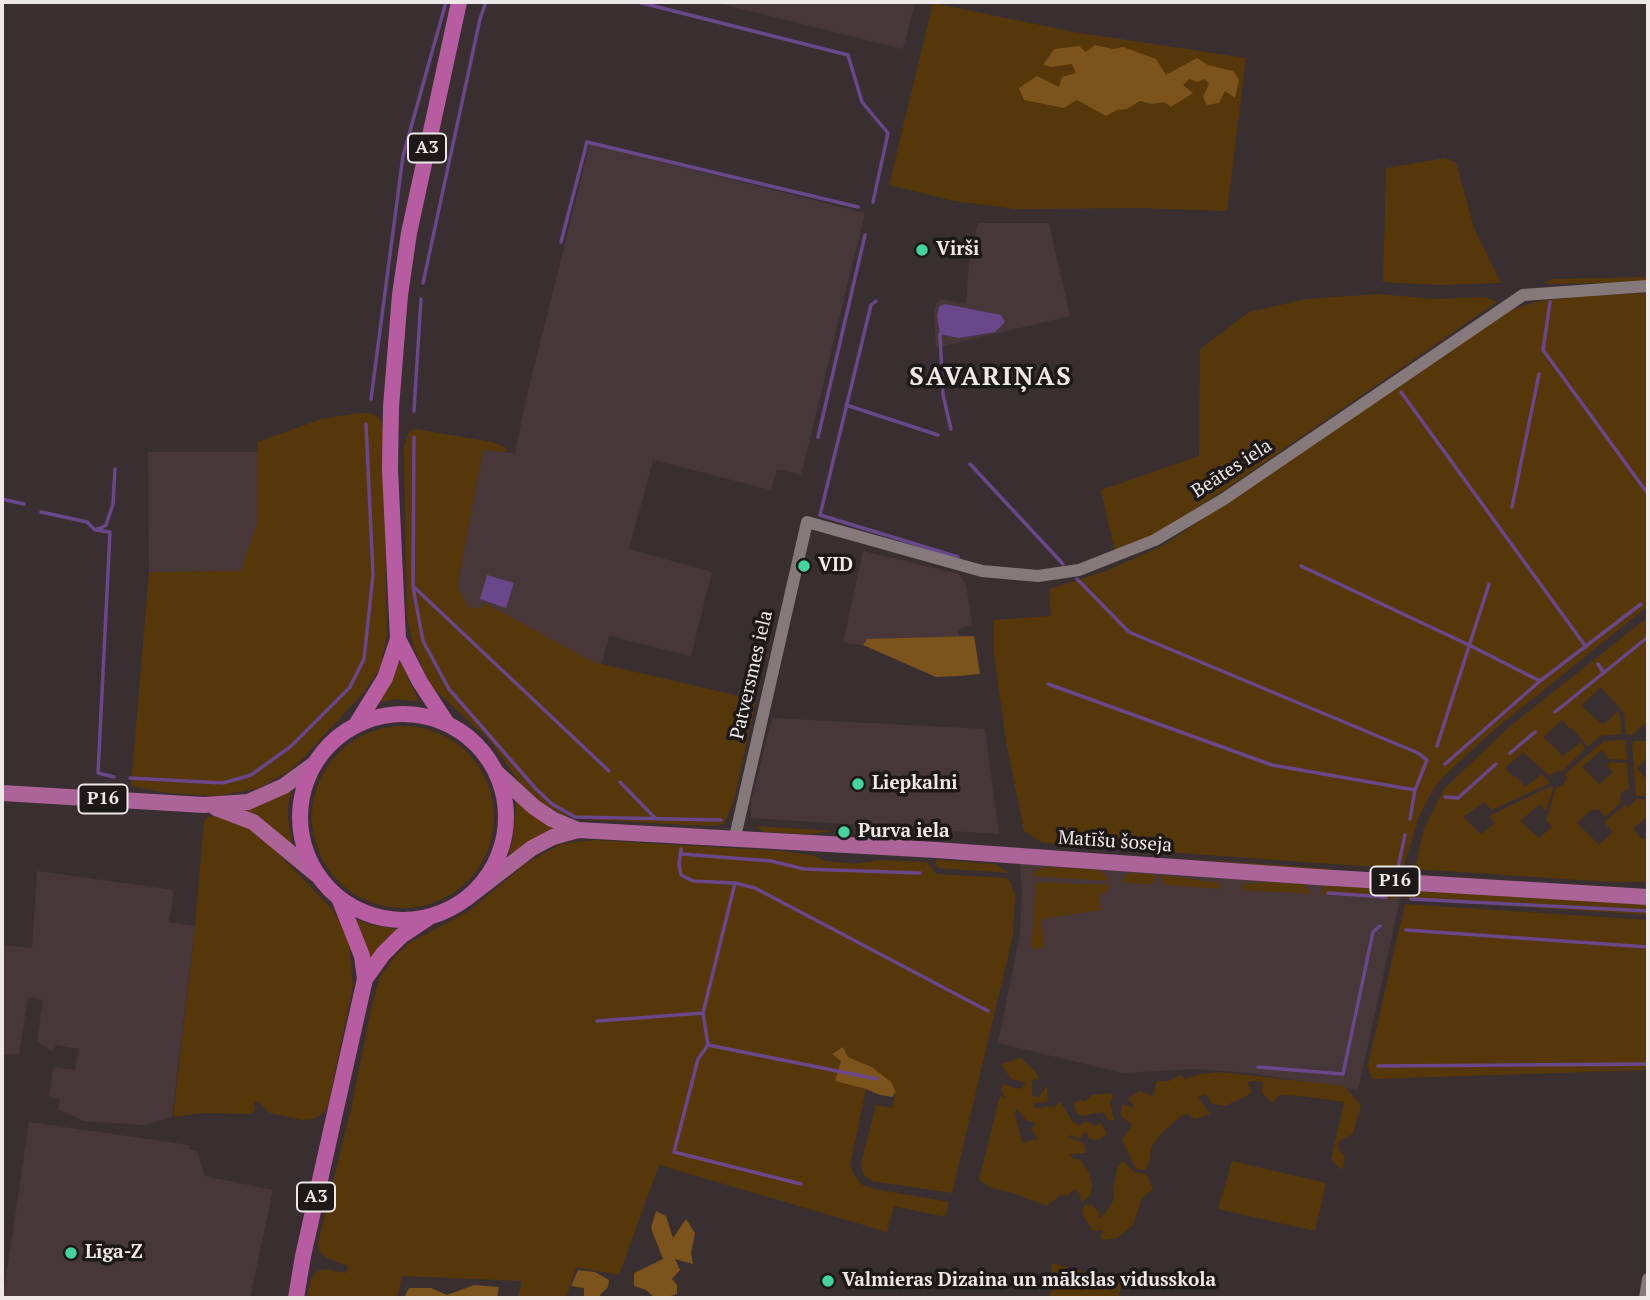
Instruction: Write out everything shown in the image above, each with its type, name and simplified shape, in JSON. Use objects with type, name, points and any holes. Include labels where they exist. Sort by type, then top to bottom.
[{"type":"highway","name":"A3","points":[[356,724],[385,678],[398,639],[390,456],[400,295],[409,233],[458,2]]},
{"type":"highway","name":"A3","points":[[398,639],[420,682],[446,722]]},
{"type":"highway","name":"A3","points":[[365,979],[392,945],[430,917],[467,898],[490,873],[504,842],[506,807],[498,774],[482,749],[460,730],[424,715],[401,713],[378,716],[356,724],[339,735],[313,765],[303,791],[300,820],[304,848],[316,874],[339,898],[360,911],[382,918],[406,920],[430,917]]},
{"type":"highway","name":"A3","points":[[296,1298],[365,979],[362,956],[339,898]]},
{"type":"main road","name":"P16","points":[[2,793],[204,805],[248,802],[264,796],[313,765]]},
{"type":"main road","name":"Matīšu šoseja","points":[[498,774],[534,807],[552,819],[578,830]]},
{"type":"main road","name":"P16","points":[[204,805],[253,822],[316,874]]},
{"type":"main road","name":"Matīšu šoseja","points":[[467,898],[532,848],[553,837],[578,830],[735,837],[1648,897]]},
{"type":"street","name":"Beātes iela","points":[[807,522],[982,571],[1038,576],[1079,570],[1155,540],[1224,499],[1523,295],[1648,286]]},
{"type":"street","name":"Patversmes iela","points":[[735,837],[807,522]]},
{"type":"street","points":[[1645,1298],[1648,1279]]},
{"type":"shaded area","points":[[713,2],[915,2],[903,49]]},
{"type":"shaded area","points":[[933,3],[1074,32],[1246,58],[1227,211],[1140,208],[1015,209],[954,201],[889,185]]},
{"type":"shaded area","points":[[1095,45],[1113,49],[1123,47],[1156,59],[1166,75],[1197,58],[1208,65],[1233,71],[1239,80],[1235,98],[1225,91],[1219,103],[1207,105],[1203,97],[1209,84],[1205,79],[1198,82],[1189,79],[1183,85],[1193,93],[1171,107],[1164,102],[1152,104],[1140,101],[1106,116],[1077,100],[1064,108],[1024,100],[1019,88],[1037,76],[1059,87],[1062,77],[1076,73],[1072,64],[1052,67],[1043,65],[1054,49],[1079,46],[1086,52]]},
{"type":"shaded area","points":[[590,144],[865,213],[801,475],[777,469],[771,490],[653,460],[629,549],[712,572],[691,656],[609,636],[599,675],[469,608],[457,587],[483,450],[515,453]]},
{"type":"shaded area","points":[[1445,158],[1456,163],[1474,228],[1501,283],[1439,285],[1383,282],[1386,168]]},
{"type":"shaded area","points":[[978,223],[1049,223],[1070,316],[936,348],[936,303],[941,299],[966,304],[969,264]]},
{"type":"shaded area","points":[[1648,277],[1648,282],[1546,284],[1554,279]]},
{"type":"shaded area","points":[[1648,293],[1648,606],[1494,730],[1445,775],[1434,788],[1419,816],[1403,869],[1054,844],[1041,842],[1024,831],[1006,741],[994,655],[994,620],[1051,616],[1049,589],[1106,571],[1164,545],[1508,311],[1535,302],[1578,296]]},
{"type":"shaded area","points":[[1379,294],[1433,299],[1485,297],[1497,302],[1220,493],[1154,535],[1115,552],[1101,490],[1199,456],[1200,349],[1249,312],[1307,299]]},
{"type":"shaded area","points":[[945,304],[1001,315],[1005,322],[995,332],[959,338],[940,334],[937,316],[939,307]]},
{"type":"shaded area","points":[[360,413],[374,414],[382,421],[383,431],[387,635],[380,668],[364,692],[304,757],[289,771],[259,788],[218,796],[167,793],[131,786],[149,572],[241,571],[258,520],[258,442],[321,419]]},
{"type":"shaded area","points":[[416,429],[492,442],[507,450],[483,450],[457,587],[469,607],[481,609],[485,603],[593,662],[756,700],[734,800],[724,824],[713,826],[629,822],[563,815],[543,804],[520,783],[489,740],[431,686],[414,648],[407,617],[404,447],[409,431]]},
{"type":"shaded area","points":[[148,452],[280,452],[281,571],[149,572]]},
{"type":"shaded area","points":[[863,551],[959,574],[966,584],[972,624],[958,630],[972,656],[843,643]]},
{"type":"shaded area","points":[[487,575],[514,583],[506,608],[480,599]]},
{"type":"shaded area","points":[[1648,617],[1648,721],[1632,735],[1626,734],[1624,713],[1601,687],[1581,706],[1603,725],[1618,711],[1622,734],[1600,736],[1588,747],[1562,720],[1543,737],[1563,756],[1581,742],[1585,749],[1562,771],[1550,776],[1523,752],[1505,768],[1525,787],[1542,774],[1550,783],[1492,810],[1484,802],[1463,817],[1481,834],[1495,823],[1489,816],[1551,786],[1553,788],[1546,811],[1540,804],[1520,821],[1539,838],[1552,827],[1546,820],[1556,788],[1563,785],[1567,779],[1565,774],[1604,741],[1625,741],[1627,760],[1609,759],[1602,750],[1582,767],[1599,784],[1613,772],[1607,765],[1610,762],[1627,763],[1629,789],[1623,791],[1621,802],[1605,817],[1599,809],[1592,809],[1577,823],[1599,845],[1613,832],[1604,822],[1625,805],[1629,807],[1637,799],[1648,799],[1648,816],[1633,829],[1648,842],[1648,882],[1610,882],[1415,869],[1423,831],[1444,789],[1509,727]]},
{"type":"shaded area","points":[[974,636],[980,674],[959,676],[936,677],[863,645],[867,639]]},
{"type":"shaded area","points":[[400,660],[419,702],[396,699],[376,703],[389,685]]},
{"type":"shaded area","points":[[772,718],[985,729],[999,834],[751,818],[751,801]]},
{"type":"shaded area","points":[[403,726],[438,733],[454,741],[467,753],[479,766],[487,782],[494,817],[487,852],[479,868],[467,881],[454,893],[438,901],[403,908],[368,901],[352,893],[339,881],[327,868],[319,852],[312,817],[319,782],[327,766],[339,753],[352,741],[368,733]]},
{"type":"shaded area","points":[[1648,741],[1648,757],[1637,768],[1648,781],[1648,796],[1636,796],[1632,743]]},
{"type":"shaded area","points":[[293,787],[288,805],[288,819],[293,847],[244,809]]},
{"type":"shaded area","points":[[516,802],[559,828],[508,859],[513,838]]},
{"type":"shaded area","points":[[220,816],[245,826],[271,846],[333,910],[348,938],[353,985],[328,1106],[314,1119],[302,1120],[270,1113],[258,1101],[254,1103],[255,1109],[251,1114],[202,1113],[173,1117],[204,821],[207,817]]},
{"type":"shaded area","points":[[755,826],[834,831],[812,834],[764,832]]},
{"type":"shaded area","points":[[593,840],[780,851],[855,864],[879,860],[927,862],[936,874],[1006,878],[1011,883],[1015,896],[1013,935],[952,1193],[872,1181],[864,1175],[861,1164],[876,1105],[892,1108],[896,1091],[873,1067],[848,1057],[841,1061],[836,1081],[866,1089],[850,1165],[862,1185],[949,1202],[945,1217],[894,1206],[887,1232],[659,1165],[619,1275],[576,1267],[566,1298],[518,1298],[522,1281],[402,1276],[397,1298],[307,1298],[310,1281],[316,1272],[324,1269],[346,1273],[348,1266],[327,1258],[319,1251],[318,1243],[380,977],[395,956],[409,943],[469,911],[525,864],[561,844]]},
{"type":"shaded area","points":[[1019,856],[1404,881],[1358,1090],[1250,1073],[1195,1069],[1122,1073],[998,1043],[1020,933],[1022,891]]},
{"type":"shaded area","points":[[1169,857],[1332,869],[1330,871]]},
{"type":"shaded area","points":[[936,860],[996,864],[1009,873],[939,868]]},
{"type":"shaded area","points":[[1047,867],[1098,870],[1106,875],[1109,881],[1031,876],[1038,869]]},
{"type":"shaded area","points":[[37,871],[174,890],[169,922],[195,926],[172,1117],[146,1125],[83,1121],[58,1109],[60,1099],[49,1097],[53,1067],[75,1070],[79,1049],[56,1045],[53,1052],[37,1041],[43,1000],[28,997],[19,1054],[2,1055],[2,945],[32,948]]},
{"type":"shaded area","points":[[1126,874],[1157,875],[1156,880],[1150,884],[1121,882]]},
{"type":"shaded area","points":[[1162,875],[1220,883],[1220,889],[1166,885],[1161,882]]},
{"type":"shaded area","points":[[1036,882],[1109,885],[1109,888],[1107,892],[1099,894],[1101,910],[1041,919],[1045,947],[1031,950]]},
{"type":"shaded area","points":[[1242,884],[1304,884],[1311,894],[1242,890]]},
{"type":"shaded area","points":[[1327,884],[1391,889],[1396,899],[1319,894]]},
{"type":"shaded area","points":[[1415,890],[1648,904],[1648,915],[1406,899]]},
{"type":"shaded area","points":[[1405,904],[1648,920],[1648,1070],[1373,1079],[1368,1065]]},
{"type":"shaded area","points":[[357,919],[371,925],[402,930],[370,965]]},
{"type":"shaded area","points":[[843,1047],[848,1057],[872,1067],[891,1082],[896,1092],[892,1097],[835,1081],[841,1061],[832,1054]]},
{"type":"shaded area","points":[[1021,1058],[1036,1072],[1039,1079],[1032,1080],[1032,1096],[1039,1097],[1047,1086],[1048,1102],[1033,1103],[1035,1109],[1055,1107],[1060,1101],[1073,1122],[1080,1126],[1086,1121],[1095,1126],[1101,1123],[1107,1134],[1100,1139],[1088,1138],[1087,1133],[1083,1133],[1081,1139],[1071,1135],[1067,1137],[1084,1143],[1086,1153],[1069,1154],[1074,1159],[1080,1159],[1089,1173],[1092,1185],[1090,1196],[1081,1203],[1080,1194],[1075,1189],[1068,1195],[1060,1195],[1047,1206],[991,1188],[979,1180],[1000,1096],[1006,1099],[1001,1091],[1002,1084],[1020,1089],[1026,1083],[1011,1079],[1001,1064]],"holes":[[[1016,1108],[1026,1120],[1036,1123],[1031,1129],[1038,1139],[1022,1143]]]},
{"type":"shaded area","points":[[1220,1072],[1344,1086],[1361,1105],[1353,1134],[1339,1141],[1338,1149],[1345,1157],[1342,1170],[1331,1160],[1344,1102],[1279,1095],[1273,1103],[1262,1093],[1263,1082],[1255,1081],[1247,1082],[1252,1093],[1225,1106],[1212,1104],[1206,1094],[1198,1097],[1210,1114],[1195,1119],[1188,1114],[1182,1115],[1151,1147],[1150,1161],[1145,1170],[1136,1169],[1122,1140],[1132,1125],[1120,1115],[1123,1104],[1135,1108],[1128,1098],[1140,1091],[1153,1096],[1157,1081],[1169,1081],[1180,1075],[1185,1079]]},
{"type":"shaded area","points":[[1111,1093],[1114,1120],[1109,1120],[1103,1112],[1083,1116],[1075,1110],[1074,1103],[1079,1100],[1085,1101],[1092,1095]]},
{"type":"shaded area","points":[[29,1122],[189,1145],[190,1149],[197,1151],[205,1176],[273,1190],[250,1298],[3,1298]]},
{"type":"shaded area","points":[[1123,1161],[1134,1172],[1146,1174],[1153,1189],[1142,1198],[1133,1225],[1117,1238],[1103,1240],[1100,1237],[1103,1230],[1093,1231],[1082,1209],[1085,1205],[1092,1205],[1099,1212],[1098,1219],[1107,1211],[1114,1199],[1113,1189],[1118,1166]]},
{"type":"shaded area","points":[[1232,1161],[1326,1183],[1315,1231],[1218,1209]]},
{"type":"shaded area","points":[[656,1211],[666,1216],[673,1238],[686,1219],[695,1233],[691,1253],[693,1264],[675,1259],[680,1270],[672,1279],[677,1285],[677,1294],[664,1298],[655,1298],[646,1290],[634,1286],[634,1273],[663,1259],[651,1228]]},
{"type":"shaded area","points":[[1052,1263],[1122,1283],[1118,1298],[1049,1298],[1053,1284],[1050,1282]]},
{"type":"shaded area","points":[[578,1270],[595,1272],[609,1280],[608,1287],[600,1295],[601,1298],[584,1298],[584,1288],[571,1286]]},
{"type":"shaded area","points":[[474,1285],[499,1287],[497,1298],[404,1298],[409,1288],[431,1288],[447,1295]]},
{"type":"waterway","points":[[371,399],[403,156],[446,2]]},
{"type":"waterway","points":[[423,283],[480,19],[486,2]]},
{"type":"waterway","points":[[638,2],[848,55],[862,102],[888,133],[873,202]]},
{"type":"waterway","points":[[561,242],[587,142],[858,207]]},
{"type":"waterway","points":[[818,437],[865,235]]},
{"type":"waterway","points":[[414,411],[421,299]]},
{"type":"waterway","points":[[876,301],[871,305],[820,515],[958,557]]},
{"type":"waterway","points":[[1550,302],[1543,350],[1648,494]]},
{"type":"waterway","points":[[940,334],[943,395],[951,429]]},
{"type":"waterway","points":[[1512,507],[1539,374]]},
{"type":"waterway","points":[[1401,392],[1586,647]]},
{"type":"waterway","points":[[846,405],[938,435]]},
{"type":"waterway","points":[[130,778],[223,783],[251,775],[290,747],[350,687],[364,659],[373,575],[366,424]]},
{"type":"waterway","points":[[414,437],[413,587],[423,641],[449,689],[536,789],[552,804],[575,817],[721,820]]},
{"type":"waterway","points":[[970,464],[1063,564]]},
{"type":"waterway","points":[[41,512],[87,522],[95,530],[101,528],[106,525],[113,504],[115,469]]},
{"type":"waterway","points":[[2,499],[24,504]]},
{"type":"waterway","points":[[95,530],[110,532],[98,773],[114,777]]},
{"type":"waterway","points":[[1301,566],[1540,681]]},
{"type":"waterway","points":[[1077,579],[1129,632],[1418,753],[1427,760],[1415,790],[1410,819]]},
{"type":"waterway","points":[[1437,746],[1489,584]]},
{"type":"waterway","points":[[415,588],[609,771]]},
{"type":"waterway","points":[[1445,764],[1540,681],[1641,604]]},
{"type":"waterway","points":[[1555,712],[1648,637]]},
{"type":"waterway","points":[[1598,664],[1604,673]]},
{"type":"waterway","points":[[1048,684],[1272,765],[1415,790]]},
{"type":"waterway","points":[[1510,753],[1535,732]]},
{"type":"waterway","points":[[1445,797],[1458,798],[1496,764]]},
{"type":"waterway","points":[[620,782],[655,818]]},
{"type":"waterway","points":[[1398,867],[1405,835]]},
{"type":"waterway","points":[[681,849],[681,875],[693,881],[735,883],[755,888],[988,1011]]},
{"type":"waterway","points":[[681,854],[771,861],[804,869],[920,873]]},
{"type":"waterway","points":[[735,883],[703,1013],[708,1045],[698,1059],[674,1152],[801,1184]]},
{"type":"waterway","points":[[1328,893],[1386,897]]},
{"type":"waterway","points":[[1411,899],[1648,911]]},
{"type":"waterway","points":[[1258,1067],[1343,1074],[1373,932],[1380,926]]},
{"type":"waterway","points":[[1406,930],[1648,947]]},
{"type":"waterway","points":[[597,1021],[703,1013]]},
{"type":"waterway","points":[[708,1045],[877,1079]]},
{"type":"waterway","points":[[1378,1066],[1648,1064]]},
{"type":"place","name":"Virši","points":[[922,250]]},
{"type":"place","name":"VID","points":[[804,566]]},
{"type":"place","name":"Liepkalni","points":[[858,784]]},
{"type":"place","name":"Purva iela","points":[[844,832]]},
{"type":"place","name":"Līga-Z","points":[[71,1253]]},
{"type":"place","name":"Valmieras Dizaina un mākslas vidusskola","points":[[828,1281]]},
{"type":"district","name":"SAVARIŅAS","points":[[991,378]]}]
